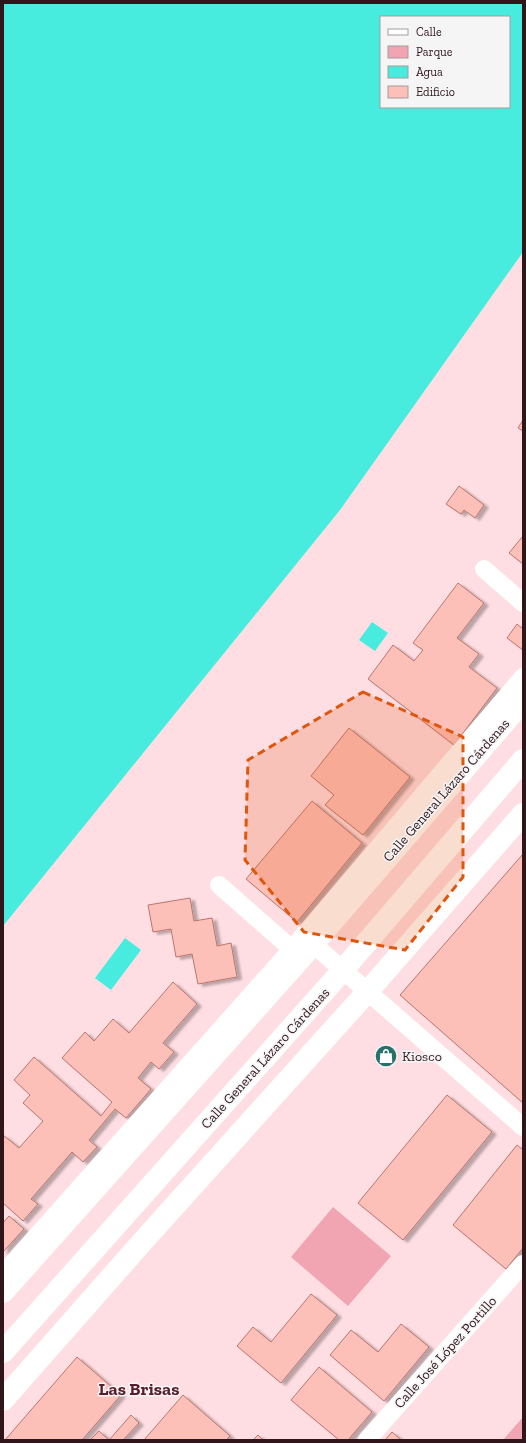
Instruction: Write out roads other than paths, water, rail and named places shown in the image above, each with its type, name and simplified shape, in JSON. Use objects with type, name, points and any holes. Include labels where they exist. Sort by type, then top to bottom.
[{"type":"street","points":[[484,569],[523,603]]},
{"type":"street","points":[[3,1274],[302,950],[523,677]]},
{"type":"street","name":"Calle General Lázaro Cárdenas","points":[[3,1292],[302,950],[523,701]]},
{"type":"street","name":"Calle General Lázaro Cárdenas","points":[[3,1352],[344,970],[523,760]]},
{"type":"street","points":[[3,1400],[143,1241],[368,992],[523,814]]},
{"type":"street","points":[[219,885],[302,950],[344,970],[523,1127]]},
{"type":"street","name":"Calle José López Portillo","points":[[367,1440],[523,1264]]},
{"type":"water","points":[[3,3],[523,3],[523,252],[340,510],[3,926]]},
{"type":"water","points":[[372,622],[388,633],[375,651],[359,640]]},
{"type":"water","points":[[125,938],[141,950],[111,990],[95,978]]},
{"type":"place","name":"Kiosco","points":[[386,1056]]},
{"type":"district","name":"Las Brisas","points":[[139,1389]]}]
